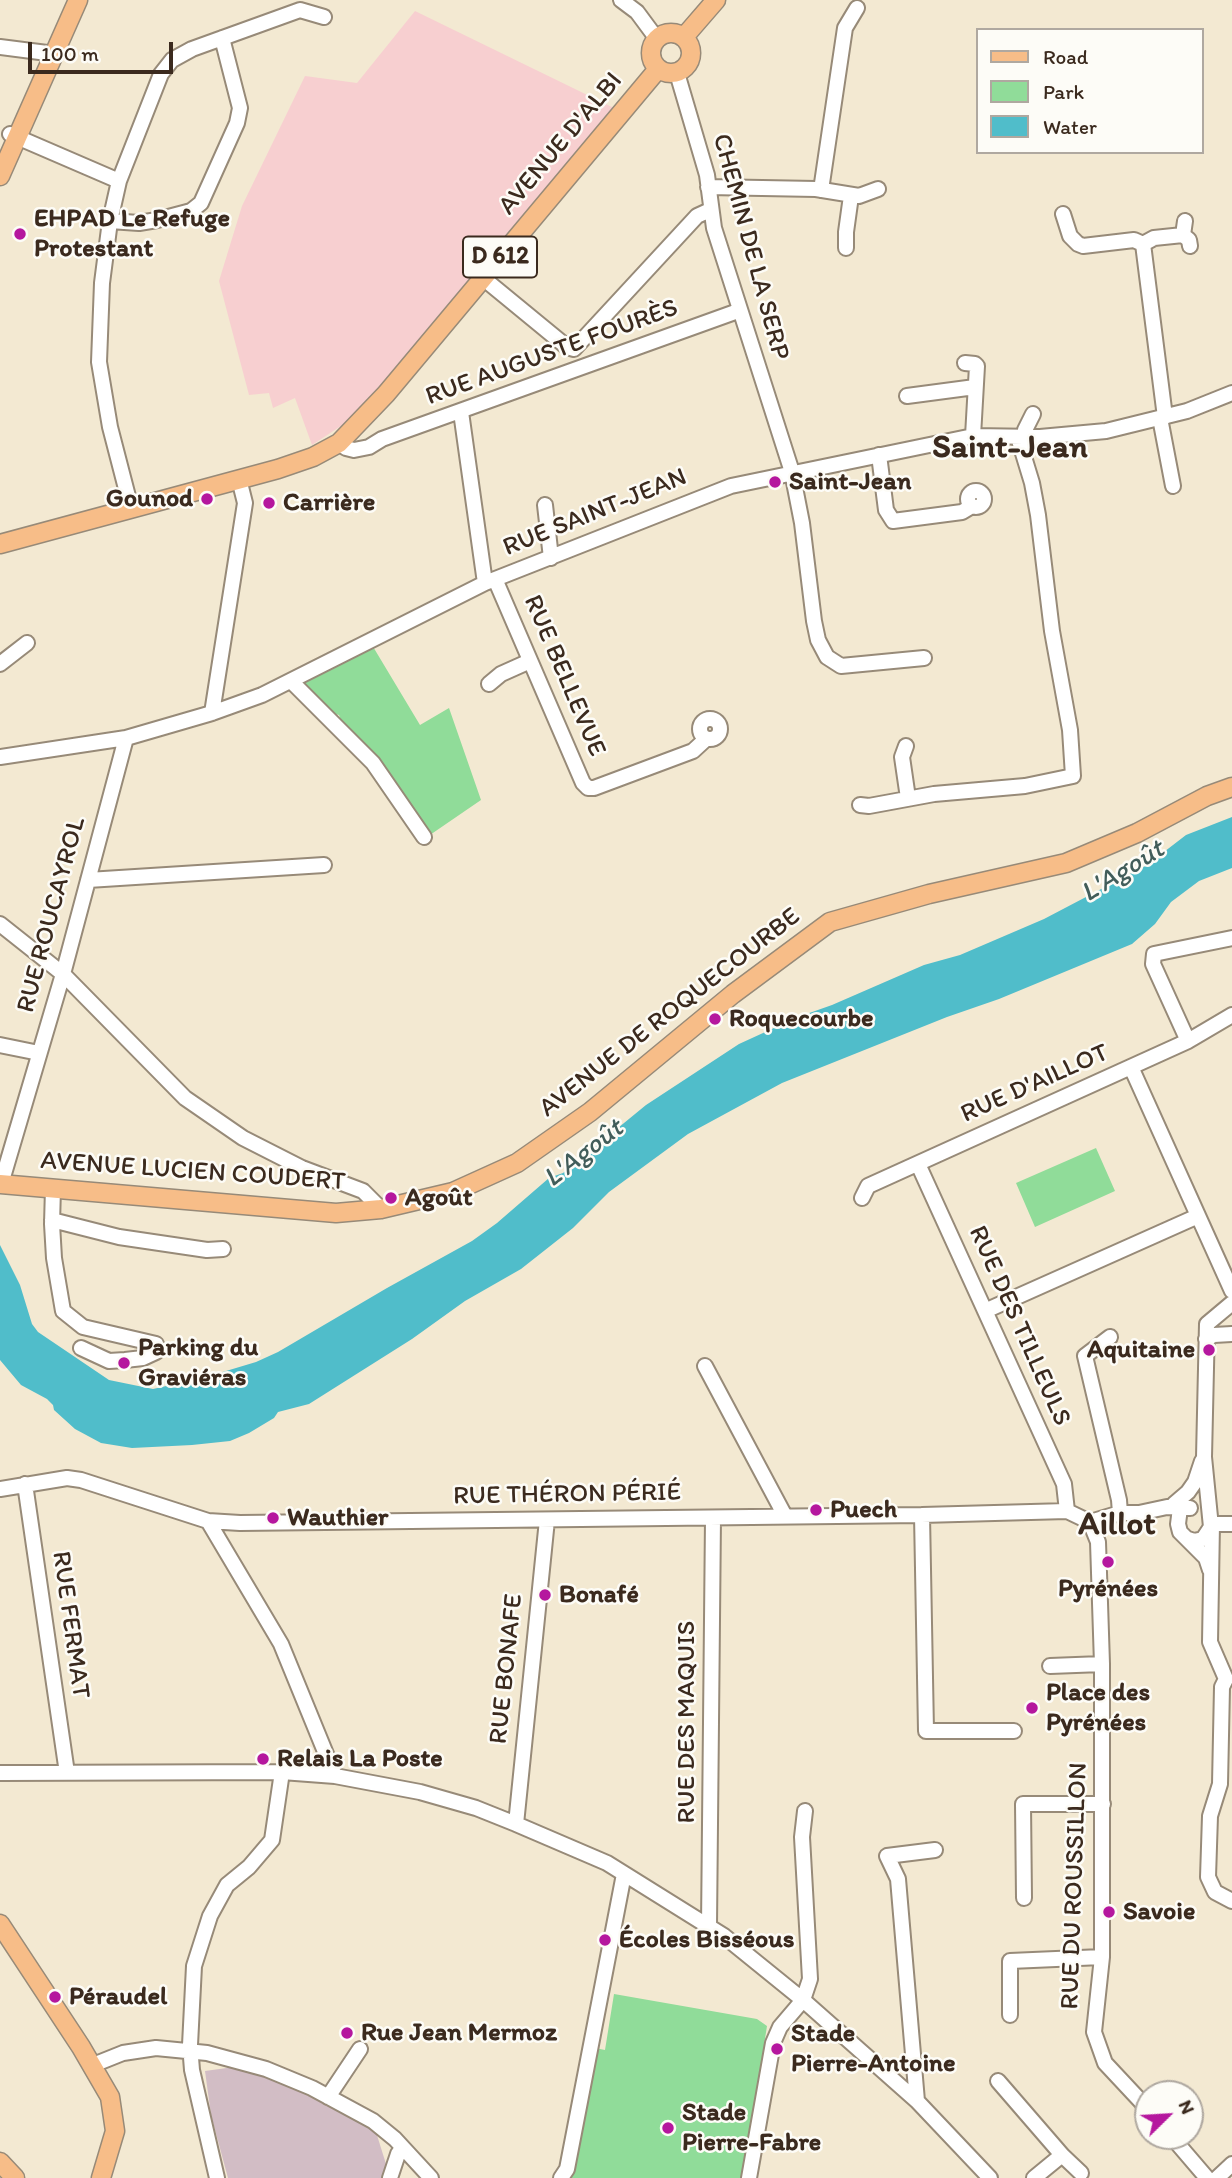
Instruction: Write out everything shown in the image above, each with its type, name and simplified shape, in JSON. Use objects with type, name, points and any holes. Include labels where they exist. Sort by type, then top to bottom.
[{"type":"main road","points":[[0,176],[71,0]]},
{"type":"main road","points":[[50,53],[78,0]]},
{"type":"main road","points":[[684,37],[716,0]]},
{"type":"main road","points":[[666,33],[684,37],[689,42],[692,54],[687,66],[677,73],[666,73],[658,69],[651,57],[657,39],[666,33]]},
{"type":"main road","name":"AVENUE D'ALBI","points":[[339,443],[483,278],[658,69]]},
{"type":"main road","points":[[0,156],[14,136]]},
{"type":"main road","name":"D 612","points":[[0,544],[302,461],[339,443]]},
{"type":"main road","name":"AVENUE DE ROQUECOURBE","points":[[381,1209],[453,1192],[517,1163],[590,1112],[733,994],[830,922],[929,894],[1066,863],[1137,833],[1207,796],[1232,787]]},
{"type":"main road","name":"AVENUE LUCIEN COUDERT","points":[[0,1184],[336,1213],[381,1209]]},
{"type":"main road","points":[[0,1924],[93,2065],[110,2097],[115,2131],[101,2178]]},
{"type":"main road","points":[[0,2162],[15,2178]]},
{"type":"street","points":[[627,2],[657,39]]},
{"type":"street","points":[[821,190],[845,28],[857,8]]},
{"type":"street","points":[[131,508],[110,427],[99,362],[102,283],[110,221],[120,181],[162,74],[172,60],[222,38],[300,10],[324,17]]},
{"type":"street","points":[[110,221],[139,223],[157,220],[191,211],[201,203],[237,123],[240,108],[222,38]]},
{"type":"street","points":[[0,47],[50,53]]},
{"type":"street","name":"CHEMIN DE LA SERP","points":[[677,73],[707,175],[710,210],[738,311],[792,472],[803,523],[818,640],[827,657],[841,666],[924,658]]},
{"type":"street","points":[[14,136],[120,181]]},
{"type":"street","points":[[708,187],[821,190],[859,196],[877,189]]},
{"type":"street","points":[[846,248],[851,195]]},
{"type":"street","points":[[483,278],[567,347],[575,349],[697,216],[710,210]]},
{"type":"street","points":[[1063,214],[1070,236],[1083,246],[1134,240],[1143,244]]},
{"type":"street","points":[[1143,244],[1154,238],[1186,234]]},
{"type":"street","points":[[1143,244],[1173,486]]},
{"type":"street","name":"RUE AUGUSTE FOURÈS","points":[[339,443],[354,450],[369,447],[382,439],[738,311]]},
{"type":"street","points":[[965,363],[977,366],[973,436]]},
{"type":"street","points":[[907,396],[975,387]]},
{"type":"street","name":"RUE SAINT-JEAN","points":[[0,757],[126,738],[262,695],[490,581],[731,486],[973,436],[1021,438],[1106,431],[1163,418],[1232,393]]},
{"type":"street","name":"RUE BELLEVUE","points":[[461,412],[490,581],[530,661],[583,783],[588,788],[594,788],[693,751],[706,739]]},
{"type":"street","points":[[860,805],[1026,786],[1073,776],[1070,730],[1052,631],[1038,515],[1021,438],[1033,414]]},
{"type":"street","points":[[354,429],[363,438],[382,439]]},
{"type":"street","points":[[879,454],[886,510],[893,521],[962,512],[972,506]]},
{"type":"street","points":[[212,713],[246,503],[239,479]]},
{"type":"street","points":[[545,505],[551,558]]},
{"type":"street","points":[[0,664],[27,643]]},
{"type":"street","points":[[489,684],[500,674],[530,661]]},
{"type":"street","points":[[291,681],[373,763],[424,837]]},
{"type":"street","name":"RUE ROUCAYROL","points":[[0,1184],[7,1139],[39,1054],[126,738]]},
{"type":"street","points":[[906,746],[902,757],[908,799]]},
{"type":"street","points":[[88,880],[324,865]]},
{"type":"street","points":[[0,924],[62,974],[186,1098],[243,1138],[302,1168],[363,1191],[381,1209]]},
{"type":"street","points":[[1188,1041],[1153,964],[1154,954],[1232,938]]},
{"type":"street","name":"RUE D'AILLOT","points":[[862,1198],[868,1186],[1188,1041],[1232,1015]]},
{"type":"street","points":[[0,1045],[39,1054]]},
{"type":"street","points":[[1131,1067],[1232,1291]]},
{"type":"street","points":[[927,1184],[930,1168],[943,1152]]},
{"type":"street","name":"RUE DES TILLEULS","points":[[918,1164],[1064,1484],[1067,1511]]},
{"type":"street","points":[[53,1188],[54,1258],[62,1311],[83,1327],[156,1344],[156,1352],[143,1358],[109,1361],[81,1348]]},
{"type":"street","points":[[985,1311],[1198,1216]]},
{"type":"street","points":[[52,1220],[119,1237],[207,1250],[223,1249]]},
{"type":"street","points":[[1232,1303],[1207,1324],[1204,1457],[1210,1519],[1210,1642],[1229,1679],[1222,1687],[1220,1784],[1210,1816],[1208,1877],[1215,1892],[1232,1901]]},
{"type":"street","points":[[1206,1339],[1214,1335],[1232,1334]]},
{"type":"street","points":[[1110,1337],[1085,1356],[1120,1513]]},
{"type":"street","points":[[705,1366],[785,1516]]},
{"type":"street","points":[[1204,1457],[1181,1516],[1194,1541],[1203,1539],[1210,1531],[1210,1519]]},
{"type":"street","name":"RUE THÉRON PÉRIÉ","points":[[0,1489],[67,1478],[208,1521],[240,1524],[922,1516],[1067,1511],[1090,1522]]},
{"type":"street","name":"RUE FERMAT","points":[[25,1484],[67,1773]]},
{"type":"street","points":[[1139,1513],[1163,1517],[1181,1516],[1201,1508],[1210,1519],[1232,1524]]},
{"type":"street","points":[[1090,1522],[1120,1513],[1181,1516]]},
{"type":"street","points":[[922,1516],[926,1731],[1014,1731]]},
{"type":"street","points":[[1181,1516],[1206,1558],[1211,1578]]},
{"type":"street","name":"RUE DES MAQUIS","points":[[709,1926],[713,1518]]},
{"type":"street","name":"RUE BONAFE","points":[[516,1824],[547,1520]]},
{"type":"street","points":[[208,1521],[281,1644],[335,1776]]},
{"type":"street","name":"RUE DU ROUSSILLON","points":[[1090,1522],[1098,1542],[1104,1804],[1102,1957],[1094,2032],[1105,2063],[1134,2094]]},
{"type":"street","points":[[1050,1666],[1102,1664]]},
{"type":"street","points":[[317,1774],[326,1755]]},
{"type":"street","points":[[217,2178],[197,2095],[191,2050],[194,1966],[210,1916],[227,1885],[249,1867],[272,1840],[282,1772]]},
{"type":"street","points":[[0,1773],[317,1774],[420,1792],[476,1808],[516,1824],[607,1863],[709,1926],[803,2000],[917,2101],[990,2178]]},
{"type":"street","points":[[1024,1898],[1023,1804],[1104,1804]]},
{"type":"street","points":[[749,2178],[774,2043],[780,2027],[803,2000],[810,1979],[802,1837],[806,1811]]},
{"type":"street","points":[[917,2101],[898,1879],[887,1856],[935,1850]]},
{"type":"street","points":[[561,2178],[567,2169],[624,1874]]},
{"type":"street","points":[[1010,2015],[1010,1961],[1102,1957]]},
{"type":"street","points":[[93,2065],[114,2056],[145,2049],[191,2050],[266,2069],[373,2121],[431,2178]]},
{"type":"street","points":[[328,2097],[360,2049]]},
{"type":"street","points":[[998,2081],[1081,2173]]},
{"type":"street","points":[[390,2178],[397,2154],[402,2148]]},
{"type":"street","points":[[1183,2150],[1207,2178]]},
{"type":"street","points":[[1034,2178],[1062,2155]]},
{"type":"street","points":[[1217,2178],[1232,2164]]},
{"type":"shaded area","points":[[415,11],[614,108],[375,392],[347,422],[312,445],[295,398],[273,408],[269,393],[249,395],[219,281],[242,206],[305,76],[357,83]]},
{"type":"shaded area","points":[[234,2067],[288,2084],[376,2132],[386,2164],[382,2178],[228,2178],[211,2115],[205,2071]]},
{"type":"green space","points":[[372,645],[420,725],[449,708],[481,800],[427,837],[374,761],[375,755],[343,726],[339,715],[303,683]]},
{"type":"green space","points":[[1096,1148],[1115,1191],[1035,1227],[1016,1183]]},
{"type":"green space","name":"Stade Pierre-Fabre","points":[[614,1994],[757,2019],[767,2026],[764,2045],[769,2052],[746,2178],[571,2178],[595,2048],[605,2050]]},
{"type":"water","points":[[1232,817],[1232,868],[1199,881],[1171,902],[1155,924],[1132,944],[782,1083],[688,1134],[609,1192],[573,1228],[521,1269],[465,1301],[412,1339],[309,1404],[278,1412],[274,1418],[249,1433],[230,1441],[192,1445],[132,1448],[101,1443],[75,1429],[54,1410],[47,1399],[21,1385],[0,1360],[0,1245],[20,1285],[32,1324],[38,1332],[109,1380],[153,1389],[256,1362],[472,1241],[549,1178],[563,1173],[646,1105],[739,1044],[924,965],[960,955],[1044,919],[1147,865],[1186,835]]},
{"type":"place","name":"EHPAD Le Refuge Protestant","points":[[20,234]]},
{"type":"place","name":"Saint-Jean","points":[[775,482]]},
{"type":"place","name":"Gounod","points":[[207,499]]},
{"type":"place","name":"Carrière","points":[[269,503]]},
{"type":"place","name":"Roquecourbe","points":[[715,1019]]},
{"type":"place","name":"Agoût","points":[[391,1198]]},
{"type":"place","name":"Aquitaine","points":[[1209,1350]]},
{"type":"place","name":"Parking du Graviéras","points":[[124,1363]]},
{"type":"place","name":"Puech","points":[[816,1510]]},
{"type":"place","name":"Wauthier","points":[[273,1518]]},
{"type":"place","name":"Pyrénées","points":[[1108,1562]]},
{"type":"place","name":"Bonafé","points":[[545,1595]]},
{"type":"place","name":"Place des Pyrénées","points":[[1032,1708]]},
{"type":"place","name":"Relais La Poste","points":[[263,1759]]},
{"type":"place","name":"Savoie","points":[[1109,1912]]},
{"type":"place","name":"Écoles Bisséous","points":[[605,1940]]},
{"type":"place","name":"Péraudel","points":[[55,1997]]},
{"type":"place","name":"Rue Jean Mermoz","points":[[347,2033]]},
{"type":"place","name":"Stade Pierre-Antoine","points":[[777,2049]]},
{"type":"place","name":"Stade Pierre-Fabre","points":[[668,2128]]},
{"type":"district","name":"Saint-Jean","points":[[1010,449]]},
{"type":"district","name":"Aillot","points":[[1117,1526]]},
{"type":"water label","name":"L'Agoût","points":[[1123,872]]},
{"type":"water label","name":"L'Agoût","points":[[584,1154]]}]
